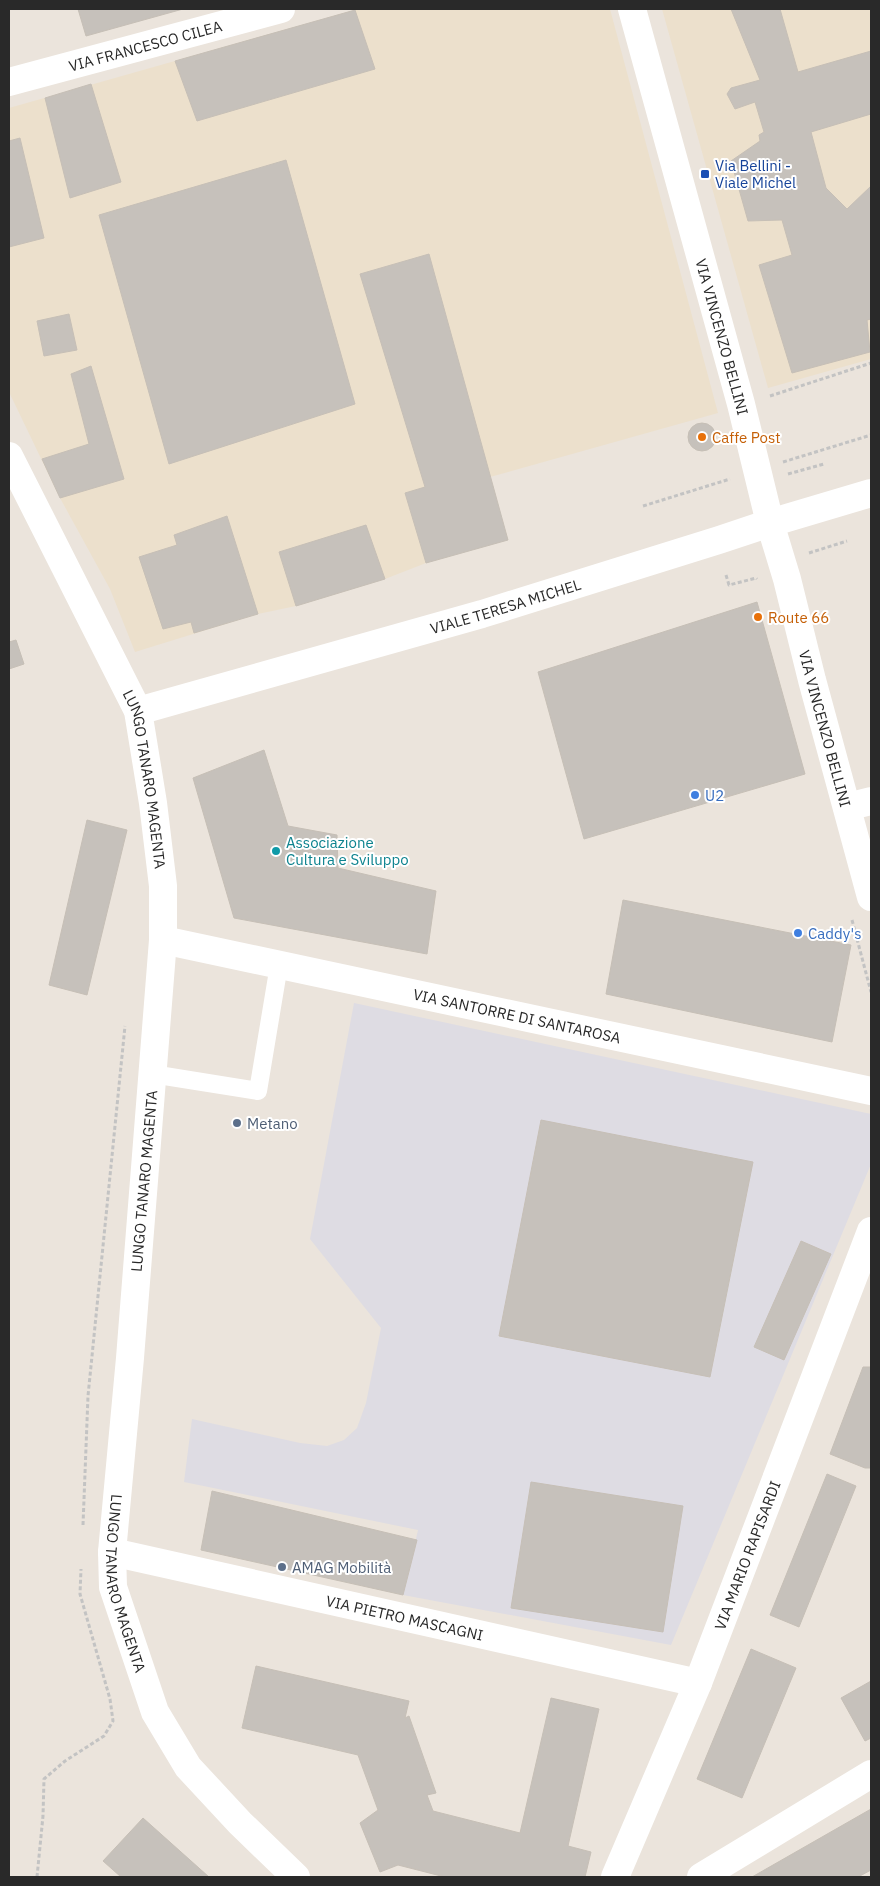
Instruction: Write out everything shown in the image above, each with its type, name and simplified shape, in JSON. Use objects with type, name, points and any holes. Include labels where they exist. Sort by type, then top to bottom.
[{"type":"street","name":"VIA FRANCESCO CILEA","points":[[9,82],[281,9]]},
{"type":"street","name":"VIA VINCENZO BELLINI","points":[[632,9],[741,404],[812,680],[859,804],[871,897]]},
{"type":"street","name":"LUNGO TANARO MAGENTA","points":[[9,456],[138,712],[164,886],[163,940],[112,1552],[113,1587],[154,1712],[188,1767],[240,1823],[296,1877]]},
{"type":"street","name":"VIALE TERESA MICHEL","points":[[138,712],[482,614],[719,540],[770,522],[871,494]]},
{"type":"street","name":"VIA SANTORRE DI SANTAROSA","points":[[163,940],[871,1091]]},
{"type":"street","name":"VIA MARIO RAPISARDI","points":[[615,1877],[698,1683],[871,1232]]},
{"type":"street","name":"VIA PIETRO MASCAGNI","points":[[112,1552],[698,1683]]},
{"type":"street","points":[[701,1877],[871,1774]]},
{"type":"lane","points":[[152,1074],[258,1092],[279,965]]},
{"type":"path","points":[[741,404],[871,363]]},
{"type":"path","points":[[37,1877],[43,1816],[44,1779],[66,1761],[104,1736]]},
{"type":"shaded area","points":[[358,9],[610,9],[718,413],[490,477],[508,540],[426,563],[385,579],[296,606],[258,614],[135,652],[110,589],[60,498],[9,392],[9,108]]},
{"type":"shaded area","points":[[662,9],[871,9],[871,359],[768,388]]},
{"type":"shaded area","points":[[354,1003],[871,1114],[871,1164],[671,1645],[403,1595],[418,1530],[184,1482],[192,1419],[300,1443],[327,1446],[344,1440],[357,1428],[366,1403],[381,1328],[310,1239]]},
{"type":"building","points":[[78,9],[183,9],[86,36]]},
{"type":"building","points":[[731,9],[780,9],[798,72],[871,51],[871,114],[811,132],[826,188],[847,209],[871,186],[871,319],[867,320],[870,352],[792,373],[759,265],[792,255],[782,220],[748,221],[731,161],[760,141],[759,135],[764,132],[755,102],[735,109],[727,94],[731,88],[760,80]]},
{"type":"building","points":[[355,10],[375,69],[197,121],[175,61]]},
{"type":"building","points":[[91,84],[121,182],[70,198],[45,98]]},
{"type":"building","points":[[20,138],[44,238],[9,247],[9,141]]},
{"type":"building","points":[[286,160],[355,404],[169,464],[99,215]]},
{"type":"building","points":[[429,254],[508,540],[426,563],[405,493],[425,487],[360,274]]},
{"type":"building","points":[[69,314],[77,350],[44,356],[37,321]]},
{"type":"building","points":[[91,366],[124,479],[60,498],[42,459],[89,444],[71,374]]},
{"type":"building","name":"Caffe Post","points":[[702,423],[712,427],[716,437],[712,447],[702,451],[692,447],[688,437],[692,427]]},
{"type":"building","points":[[227,516],[258,614],[194,633],[191,622],[163,629],[139,557],[177,545],[174,535]]},
{"type":"building","points":[[366,525],[385,579],[296,606],[279,552]]},
{"type":"building","points":[[757,602],[805,774],[584,839],[538,672]]},
{"type":"building","points":[[16,640],[24,664],[9,669],[9,642]]},
{"type":"building","name":"Associazione Cultura e Sviluppo","points":[[264,750],[288,826],[337,835],[338,868],[436,891],[427,954],[234,918],[193,778]]},
{"type":"building","points":[[87,820],[127,830],[87,995],[49,985]]},
{"type":"building","points":[[623,900],[851,945],[832,1042],[606,994]]},
{"type":"building","points":[[541,1120],[753,1162],[710,1377],[499,1336]]},
{"type":"building","points":[[801,1241],[831,1254],[784,1360],[754,1347]]},
{"type":"building","points":[[863,1367],[871,1367],[871,1468],[865,1468],[830,1454]]},
{"type":"building","points":[[827,1474],[856,1486],[799,1627],[770,1615]]},
{"type":"building","points":[[531,1482],[683,1506],[663,1632],[511,1608]]},
{"type":"building","points":[[212,1491],[417,1540],[403,1595],[201,1550]]},
{"type":"building","points":[[751,1649],[796,1668],[742,1798],[697,1779]]},
{"type":"building","points":[[256,1666],[409,1701],[405,1718],[409,1716],[436,1793],[427,1795],[433,1811],[520,1833],[551,1698],[599,1709],[568,1846],[591,1852],[585,1877],[445,1877],[398,1865],[380,1872],[360,1823],[378,1810],[358,1755],[242,1728]]},
{"type":"building","points":[[871,1681],[871,1738],[865,1741],[841,1698]]},
{"type":"building","points":[[871,1809],[871,1870],[858,1877],[752,1877]]},
{"type":"building","points":[[143,1818],[209,1877],[121,1877],[103,1861]]},
{"type":"place","name":"Via Bellini - Viale Michel","points":[[705,174]]},
{"type":"place","name":"Caffe Post","points":[[702,437]]},
{"type":"place","name":"Route 66","points":[[758,617]]},
{"type":"place","name":"U2","points":[[695,795]]},
{"type":"place","name":"Associazione Cultura e Sviluppo","points":[[276,851]]},
{"type":"place","name":"Caddy's","points":[[798,933]]},
{"type":"place","name":"Metano","points":[[237,1123]]},
{"type":"place","name":"AMAG Mobilità","points":[[282,1567]]}]
